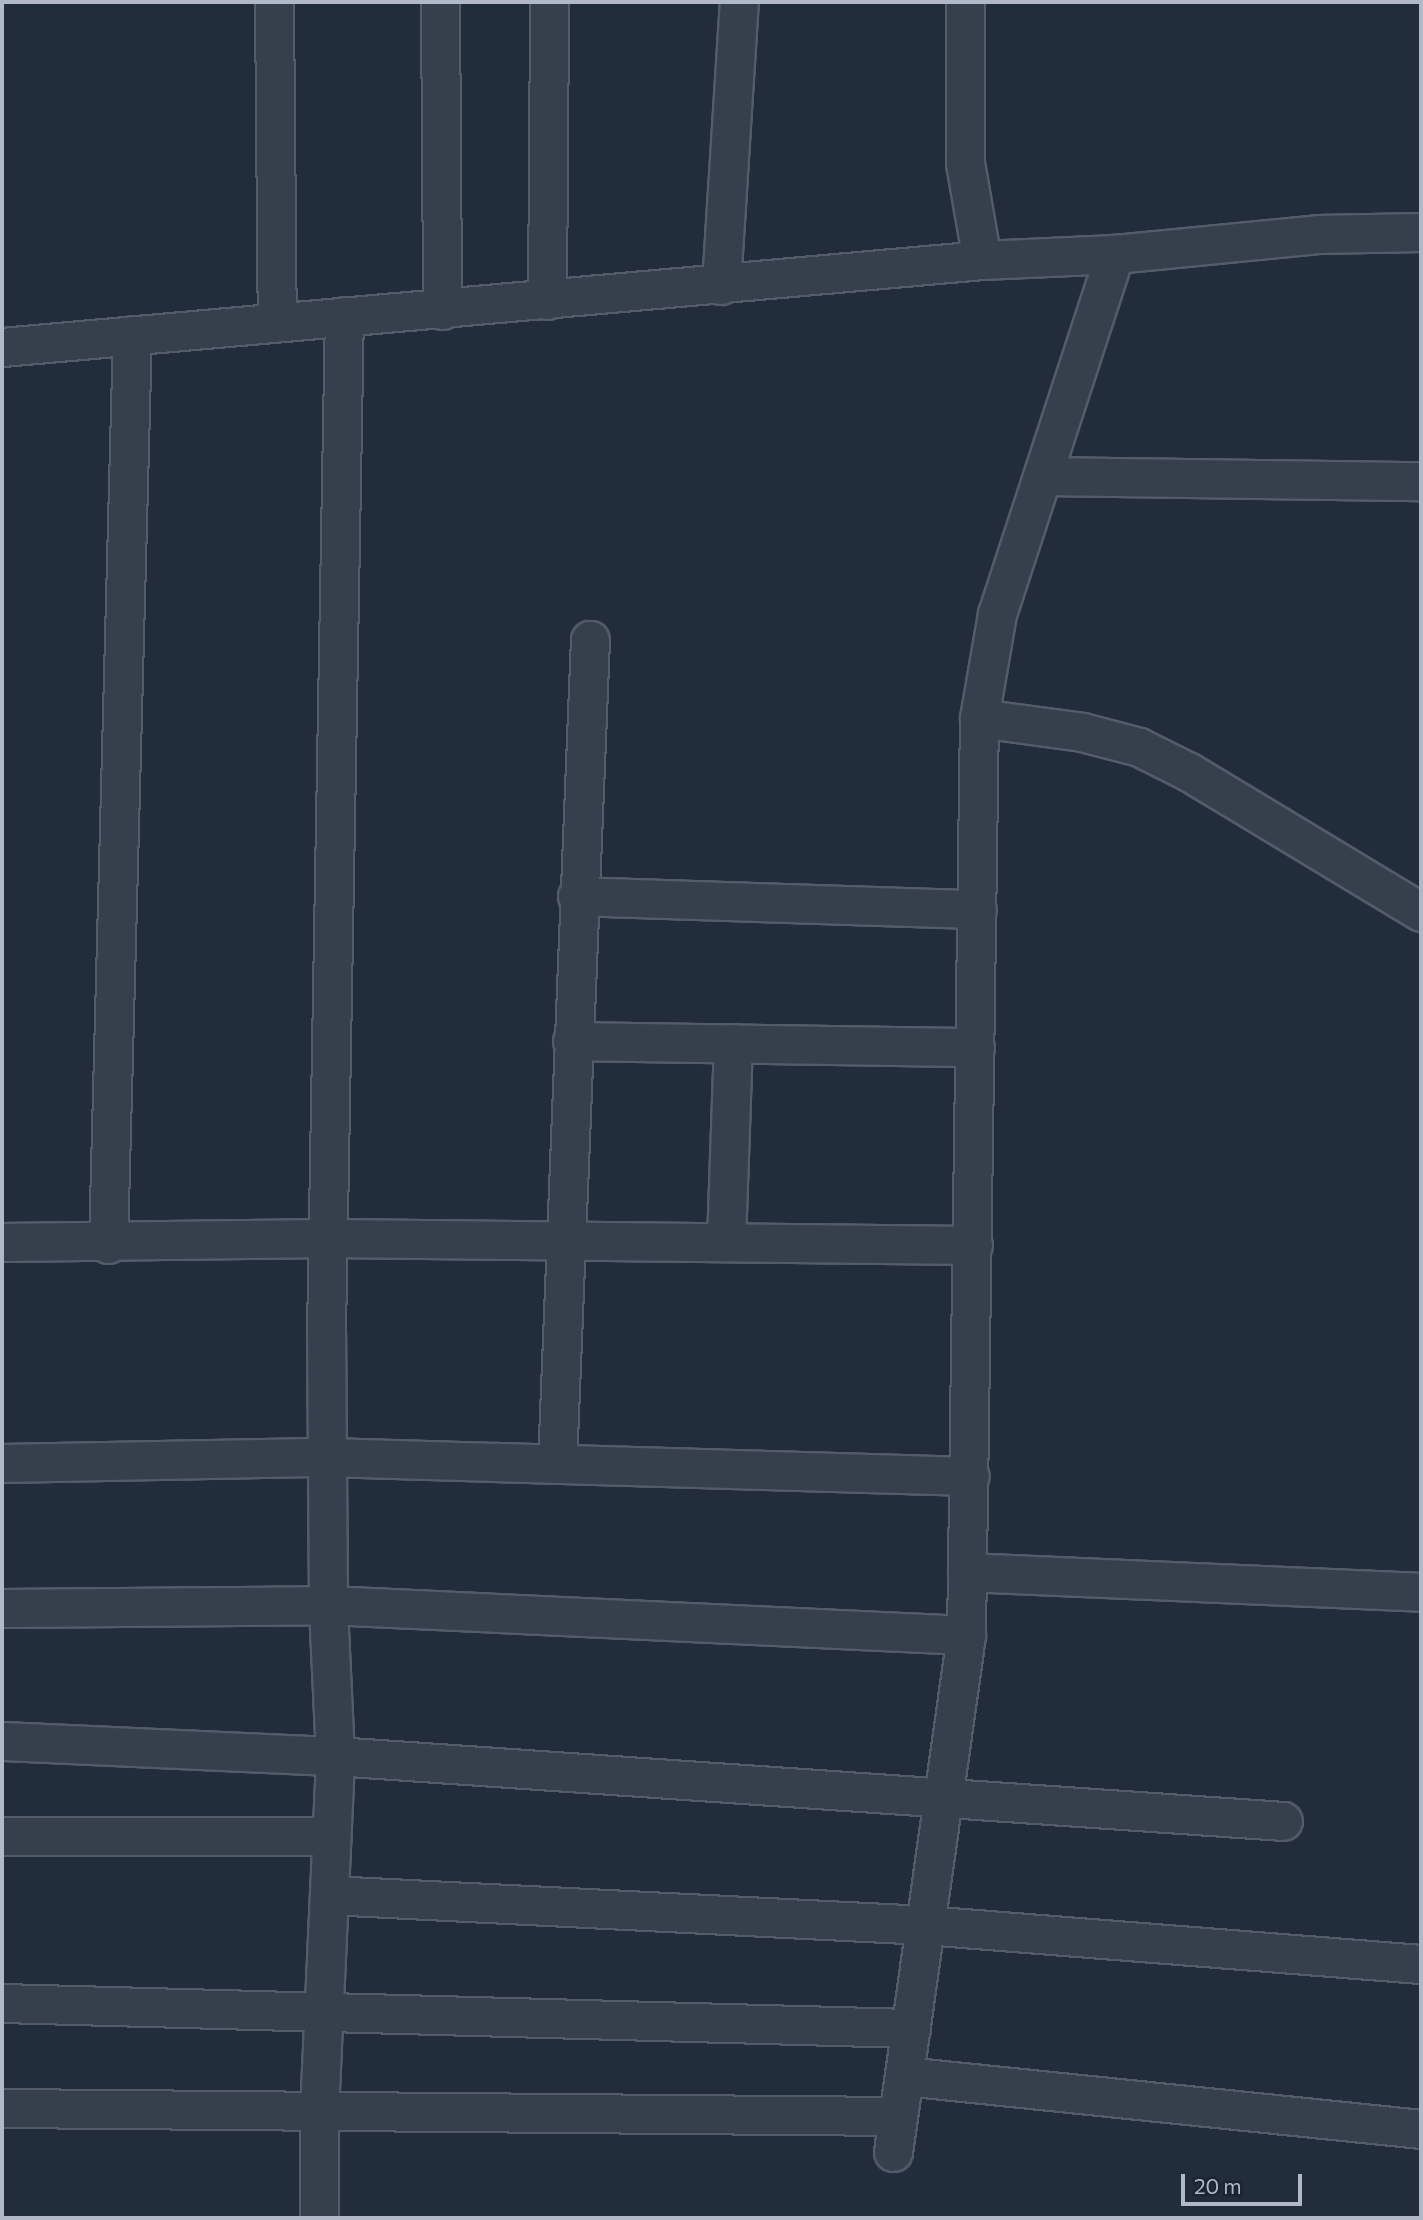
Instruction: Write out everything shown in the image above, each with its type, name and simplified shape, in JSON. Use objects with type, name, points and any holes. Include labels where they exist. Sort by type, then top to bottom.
[{"type":"street","points":[[274,2],[277,321]]},
{"type":"street","points":[[440,2],[442,310]]},
{"type":"street","points":[[547,300],[549,2]]},
{"type":"street","points":[[721,285],[738,2]]},
{"type":"street","points":[[965,2],[965,163],[982,260]]},
{"type":"street","points":[[2,347],[982,260],[1115,254],[1318,234],[1421,232]]},
{"type":"street","points":[[893,2152],[966,1635],[979,718],[997,614],[1115,254]]},
{"type":"street","points":[[319,2218],[319,2112],[335,1756],[328,1605],[328,1238],[344,316]]},
{"type":"street","points":[[108,1244],[132,335]]},
{"type":"street","points":[[1043,476],[1421,481]]},
{"type":"street","points":[[557,1464],[577,896],[590,640]]},
{"type":"street","points":[[979,718],[1083,733],[1139,747],[1189,772],[1421,912]]},
{"type":"street","points":[[577,896],[977,909]]},
{"type":"street","points":[[572,1041],[975,1047]]},
{"type":"street","points":[[726,1242],[733,1044]]},
{"type":"street","points":[[2,1242],[108,1244],[328,1238],[973,1245]]},
{"type":"street","points":[[2,1463],[327,1457],[970,1476]]},
{"type":"street","points":[[967,1572],[1421,1592]]},
{"type":"street","points":[[2,1608],[328,1605],[966,1635]]},
{"type":"street","points":[[2,1741],[335,1756],[943,1795],[1283,1821]]},
{"type":"street","points":[[2,1836],[331,1836]]},
{"type":"street","points":[[329,1895],[925,1924],[1421,1964]]},
{"type":"street","points":[[2,2003],[911,2028]]},
{"type":"street","points":[[904,2076],[1421,2129]]},
{"type":"street","points":[[2,2108],[898,2116]]}]
